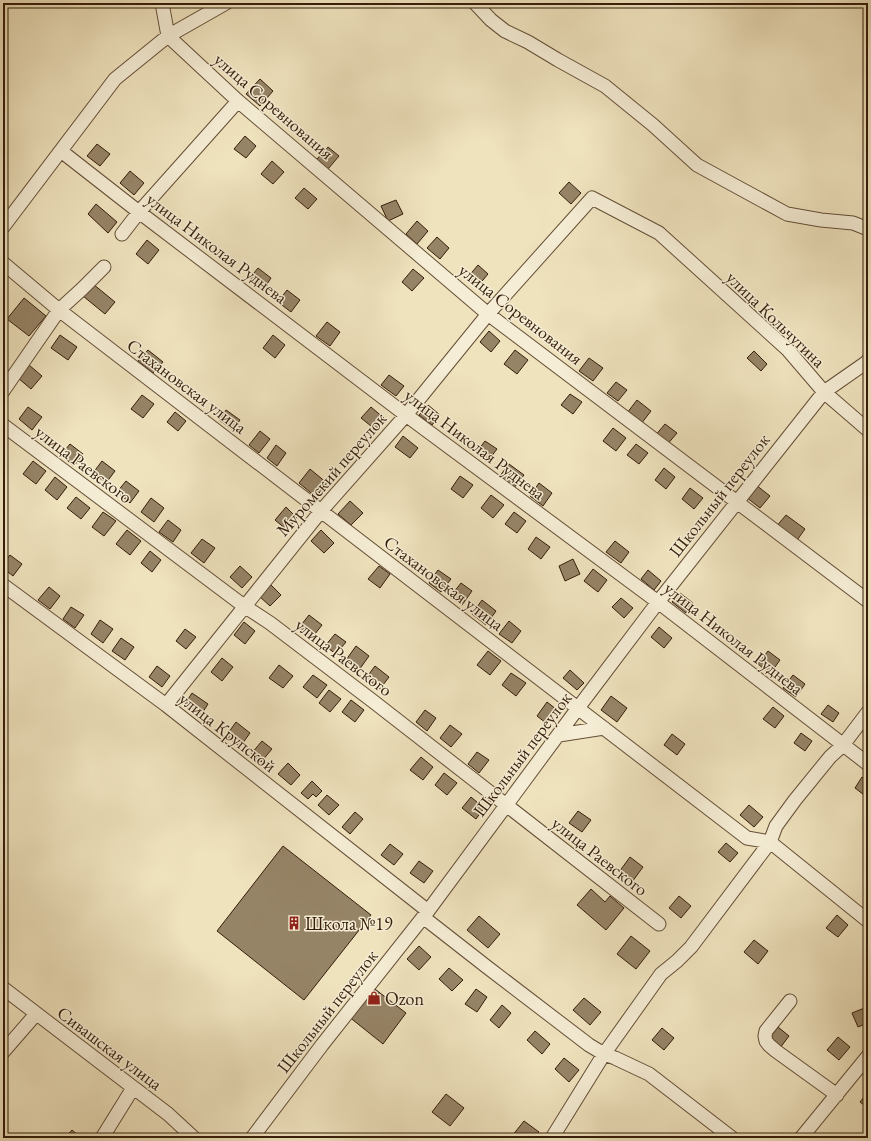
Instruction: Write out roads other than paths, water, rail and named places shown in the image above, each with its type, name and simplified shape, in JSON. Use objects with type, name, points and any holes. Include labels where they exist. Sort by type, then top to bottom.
[{"type":"street","points":[[162,3],[168,36]]},
{"type":"street","points":[[3,227],[115,79],[168,36],[226,3]]},
{"type":"street","points":[[475,3],[491,20],[505,31],[528,42],[605,86],[653,125],[697,165],[787,214],[820,220],[853,223],[868,229]]},
{"type":"street","name":"улица Соревнования","points":[[168,36],[238,101],[488,314],[868,601]]},
{"type":"street","points":[[122,234],[238,101]]},
{"type":"street","name":"улица Николая Руднева","points":[[61,151],[406,415],[658,602],[868,764]]},
{"type":"street","name":"Муромский переулок","points":[[166,705],[321,511],[406,415],[488,314],[592,198]]},
{"type":"street","name":"улица Кольчугина","points":[[592,198],[660,233],[788,350],[824,392],[868,430]]},
{"type":"street","name":"Стахановская улица","points":[[3,263],[60,310],[747,838],[770,842],[868,921]]},
{"type":"street","points":[[3,391],[60,310],[104,266]]},
{"type":"street","name":"Школьный переулок","points":[[252,1138],[322,1045],[426,914],[658,602],[824,392],[868,360]]},
{"type":"street","name":"улица Раевского","points":[[3,425],[244,606],[270,623],[659,924]]},
{"type":"street","name":"улица Крупской","points":[[3,585],[166,705],[426,914],[487,967],[589,1045],[604,1054],[649,1074],[732,1138]]},
{"type":"street","points":[[552,1138],[604,1054],[661,974],[691,947],[770,842],[776,826],[795,800],[830,757],[843,745],[868,712]]},
{"type":"street","points":[[559,735],[604,728]]},
{"type":"street","name":"Сивашская улица","points":[[3,988],[168,1114],[194,1138]]},
{"type":"street","points":[[790,1001],[766,1031],[766,1041],[776,1051],[836,1095]]},
{"type":"street","points":[[3,1052],[8,1040],[36,1014]]},
{"type":"street","points":[[801,1138],[868,1056]]},
{"type":"street","points":[[102,1138],[133,1088]]},
{"type":"place","name":"Школа №19","points":[[294,923]]},
{"type":"place","name":"Ozon","points":[[374,998]]}]
